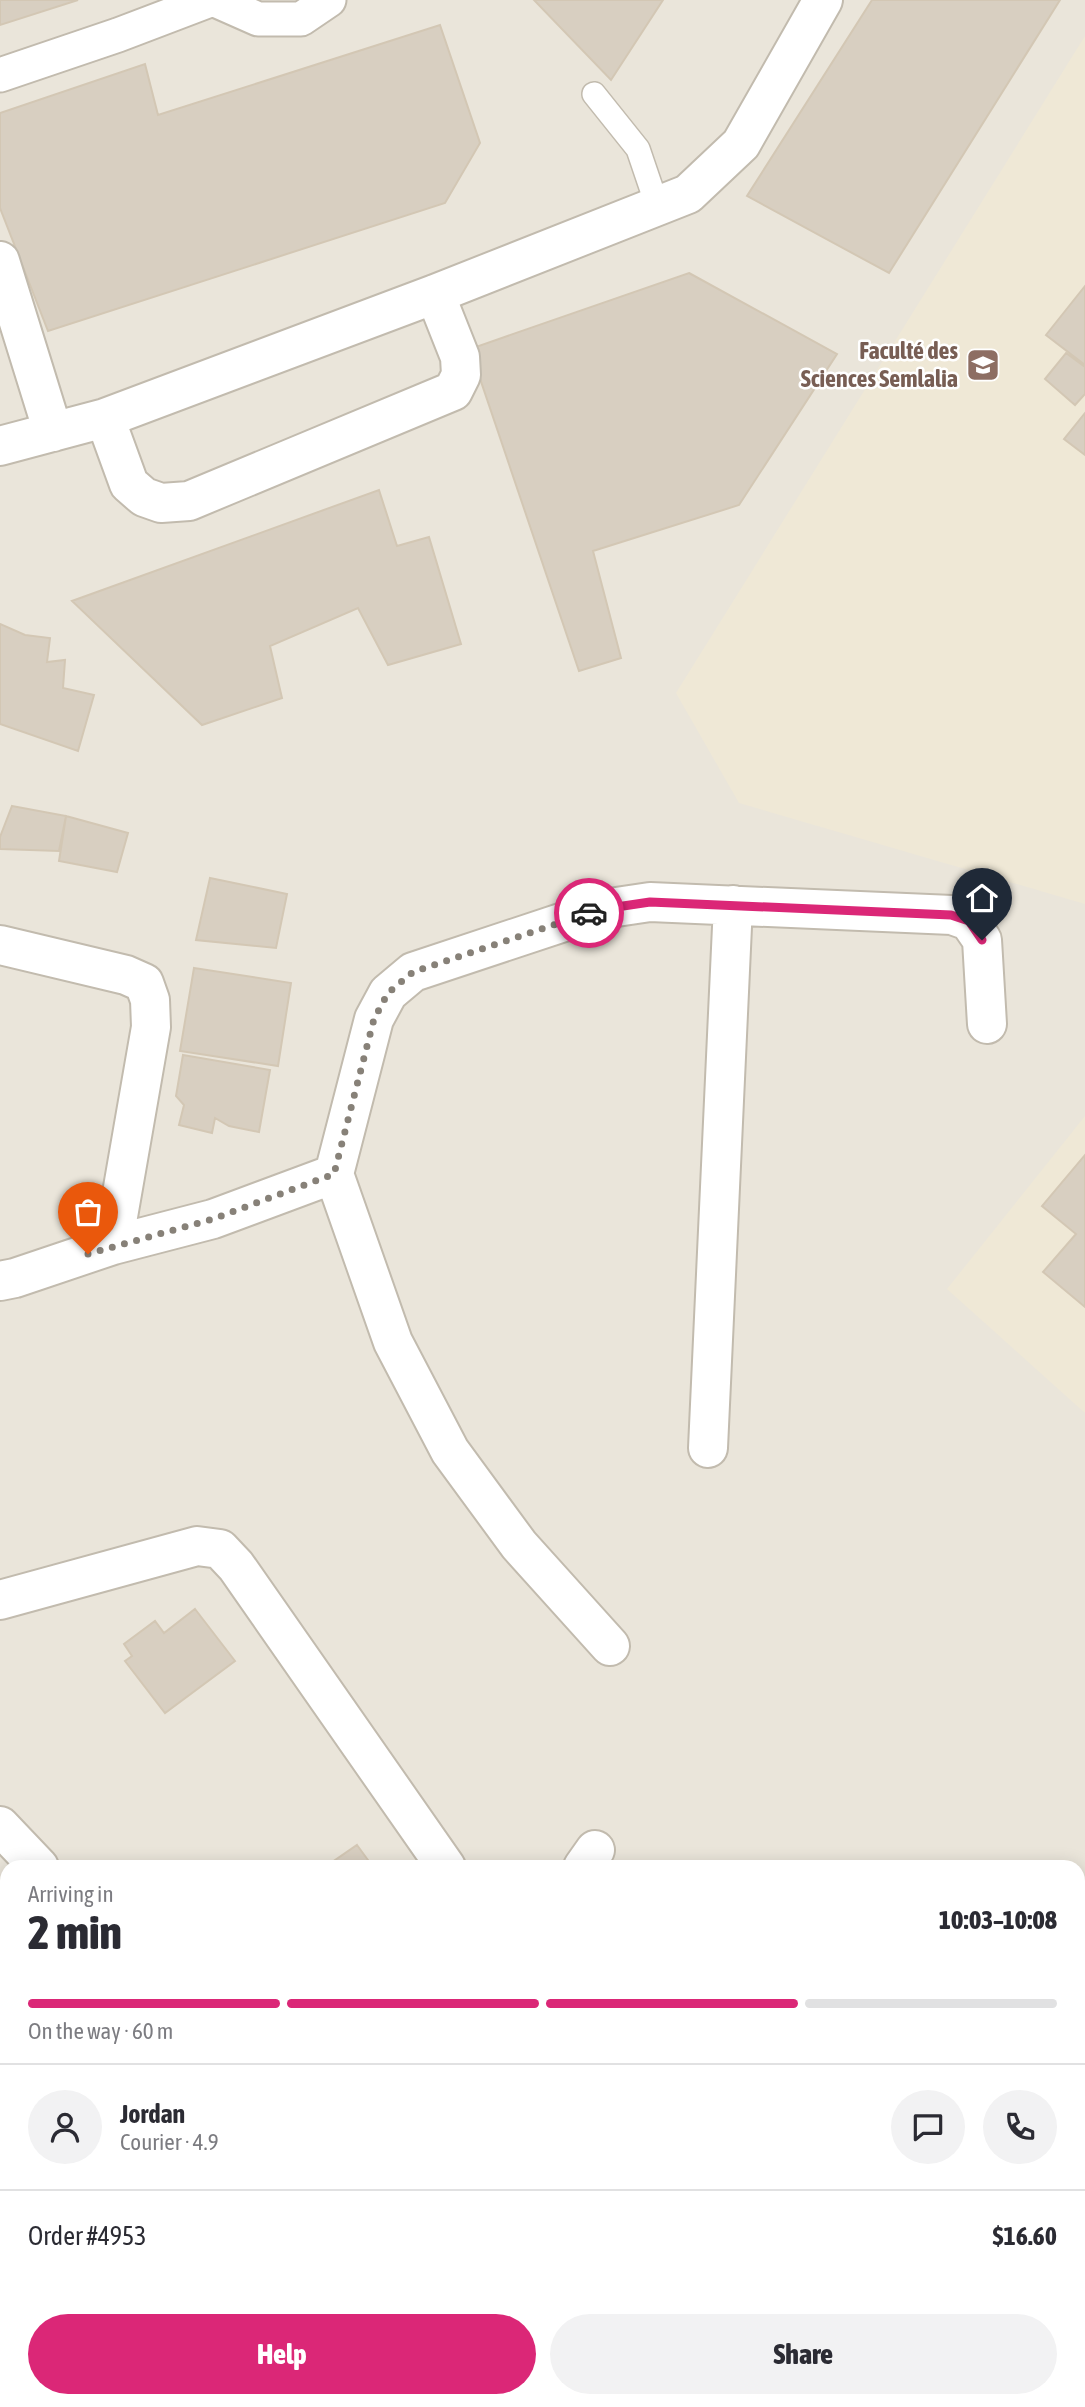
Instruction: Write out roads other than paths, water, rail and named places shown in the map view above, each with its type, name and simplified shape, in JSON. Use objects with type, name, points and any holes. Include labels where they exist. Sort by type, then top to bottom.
[{"type":"street","points":[[0,75],[213,0],[258,19],[301,19],[329,0]]},
{"type":"street","points":[[0,446],[104,418],[435,294],[688,194],[741,144],[822,0]]},
{"type":"street","points":[[0,261],[53,432]]},
{"type":"street","points":[[104,418],[129,484],[144,497],[161,503],[189,501],[453,391],[461,375],[460,357],[435,294]]},
{"type":"street","points":[[610,1646],[519,1545],[450,1451],[393,1342],[334,1174],[374,1019],[388,993],[413,972],[603,909],[650,902],[951,915],[969,921],[982,940],[987,1024]]},
{"type":"street","points":[[708,1448],[733,905]]},
{"type":"street","points":[[0,945],[126,975],[144,983],[149,1000],[150,1027],[113,1245]]},
{"type":"street","points":[[0,1281],[113,1245],[213,1219],[334,1174]]},
{"type":"street","points":[[0,1600],[197,1546],[220,1549],[236,1566],[441,1860]]},
{"type":"street","points":[[0,1826],[32,1860]]},
{"type":"lane","points":[[594,94],[638,149],[657,205]]},
{"type":"place","name":"Faculté des Sciences Semlalia","points":[[983,365]]}]
